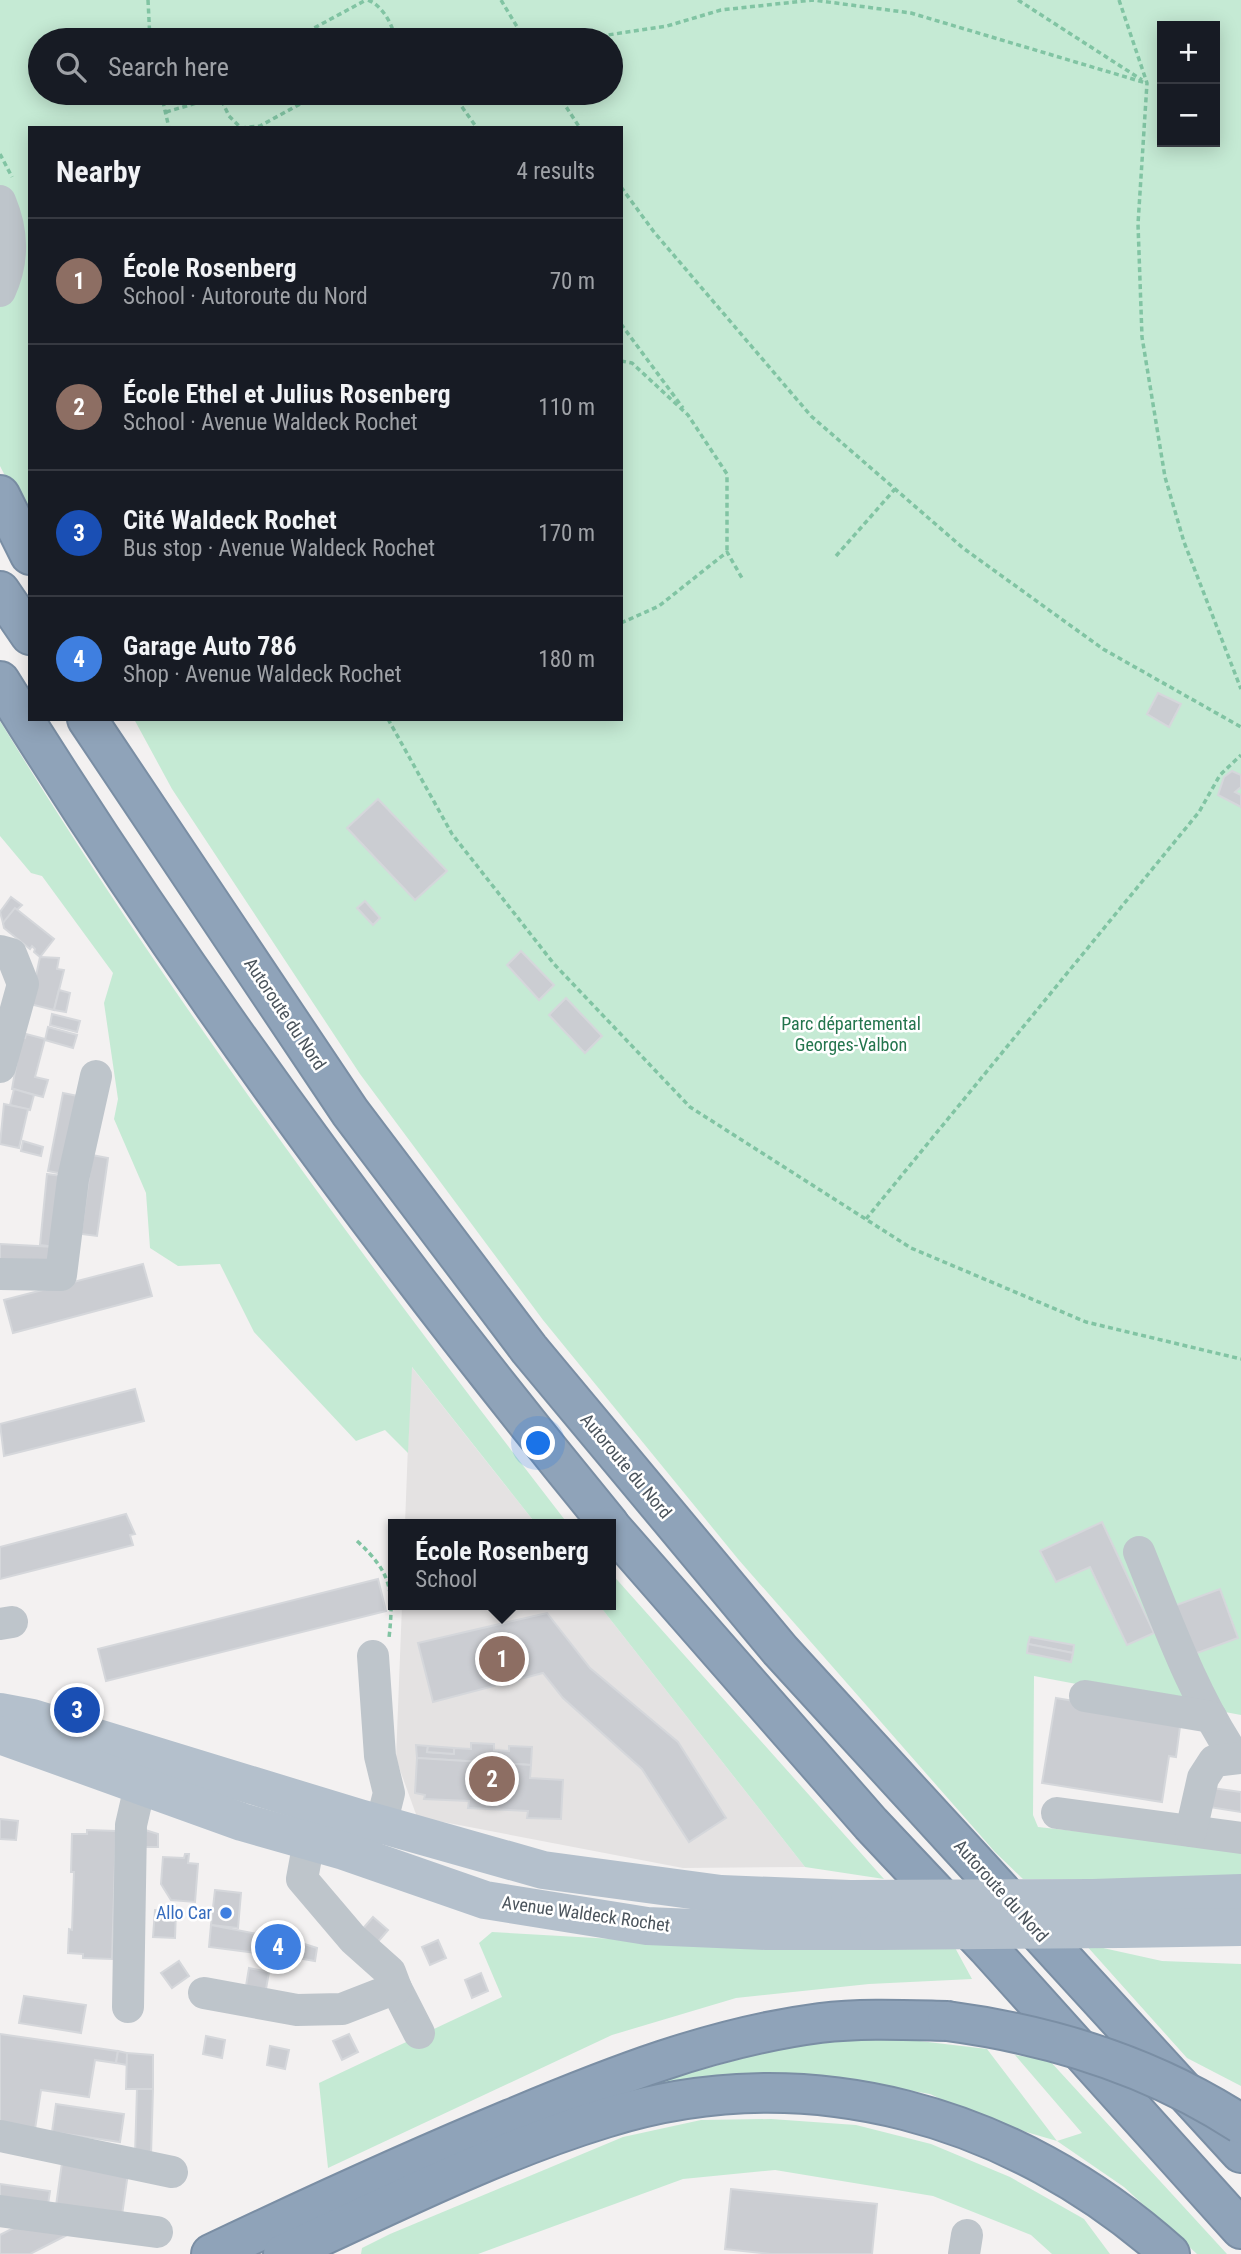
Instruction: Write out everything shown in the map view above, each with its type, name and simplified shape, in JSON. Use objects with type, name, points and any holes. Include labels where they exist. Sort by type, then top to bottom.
[{"type":"highway","points":[[0,495],[28,551]]},
{"type":"highway","points":[[0,591],[28,632]]},
{"type":"highway","points":[[0,681],[154,919],[314,1145],[411,1275],[605,1519]]},
{"type":"highway","name":"Autoroute du Nord","points":[[88,721],[350,1112],[587,1420],[780,1650],[1241,2153]]},
{"type":"highway","points":[[112,721],[151,815]]},
{"type":"highway","points":[[616,1532],[871,1825],[987,1947],[1241,2229]]},
{"type":"highway","points":[[283,2254],[344,2208],[603,2082],[732,2040],[822,2023],[947,2021],[1024,2033],[1096,2054],[1173,2085],[1241,2124]]},
{"type":"highway","points":[[211,2254],[492,2161],[606,2117],[706,2097],[796,2094],[864,2102],[967,2128],[1045,2162],[1102,2199],[1170,2254]]},
{"type":"main road","name":"Avenue Waldeck Rochet","points":[[0,1712],[32,1718],[382,1825],[543,1870],[593,1878],[721,1894],[850,1899],[1093,1898],[1241,1893]]},
{"type":"main road","name":"Avenue Waldeck Rochet","points":[[0,1735],[242,1822],[327,1846],[485,1899],[647,1926],[766,1931],[1241,1927]]},
{"type":"street","points":[[0,201],[12,247],[7,275],[0,291]]},
{"type":"street","points":[[0,951],[11,954],[23,984],[0,1067]]},
{"type":"street","points":[[0,1275],[61,1275],[73,1179],[96,1076]]},
{"type":"street","points":[[1139,1552],[1180,1654],[1211,1717],[1238,1757],[1213,1761],[1203,1778],[1191,1831]]},
{"type":"street","points":[[373,1656],[380,1756],[389,1793],[382,1825],[374,1833],[327,1846],[302,1880],[353,1939],[390,1972],[419,2033]]},
{"type":"street","points":[[1085,1696],[1211,1717]]},
{"type":"street","points":[[128,2007],[131,1825],[140,1786]]},
{"type":"street","points":[[1057,1813],[1241,1838]]},
{"type":"street","points":[[204,1993],[297,2010],[342,2009],[396,1988]]},
{"type":"street","points":[[0,2136],[172,2172]]},
{"type":"street","points":[[0,2211],[157,2232]]},
{"type":"path","points":[[148,0],[149,28]]},
{"type":"path","points":[[314,28],[367,0],[375,2],[393,28]]},
{"type":"path","points":[[501,0],[518,28]]},
{"type":"path","points":[[623,33],[667,26],[722,10],[814,0],[911,13],[1147,83]]},
{"type":"path","points":[[1018,0],[1147,83]]},
{"type":"path","points":[[1119,0],[1147,83],[1138,224],[1142,337],[1165,477],[1184,542],[1241,689]]},
{"type":"path","points":[[164,105],[169,126]]},
{"type":"path","points":[[166,112],[187,105]]},
{"type":"path","points":[[225,105],[240,126]]},
{"type":"path","points":[[260,126],[298,105]]},
{"type":"path","points":[[461,105],[476,126]]},
{"type":"path","points":[[565,105],[579,126]]},
{"type":"path","points":[[623,190],[654,232],[811,416],[963,548],[1103,649],[1241,727]]},
{"type":"path","points":[[623,327],[688,415],[727,474],[727,552],[742,578]]},
{"type":"path","points":[[623,361],[632,363],[688,415]]},
{"type":"path","points":[[836,556],[895,489]]},
{"type":"path","points":[[623,622],[659,606],[727,552]]},
{"type":"path","points":[[389,721],[452,834],[469,856],[554,964],[690,1107],[911,1248],[1086,1322],[1241,1359]]},
{"type":"path","points":[[866,1219],[1199,812],[1220,775],[1241,755]]},
{"type":"path","points":[[357,1541],[380,1562],[388,1585]]},
{"type":"path","points":[[373,1656],[389,1638],[392,1610]]},
{"type":"shaded area","points":[[411,1366],[532,1519],[405,1519]]},
{"type":"shaded area","points":[[402,1610],[603,1610],[805,1867],[683,1868],[417,1817],[396,1759]]},
{"type":"green space","name":"Parc départemental Georges-Valbon","points":[[0,0],[1241,0],[1241,1715],[1034,1676],[1033,1815],[1038,1827],[1241,1849],[1241,1879],[1023,1879],[995,1852],[738,1559],[543,1320],[360,1074],[172,789],[135,721],[623,721],[623,126],[28,126],[28,521],[0,466]]},
{"type":"green space","points":[[0,721],[65,825],[202,1030],[345,1230],[564,1519],[532,1519],[412,1367],[408,1453],[385,1430],[356,1441],[254,1332],[220,1264],[178,1266],[150,1248],[146,1193],[114,1119],[118,1099],[104,1003],[113,973],[42,876],[31,873],[0,836]]},
{"type":"green space","points":[[616,1579],[884,1879],[805,1867],[603,1610],[616,1610]]},
{"type":"green space","points":[[492,1932],[701,1944],[953,1944],[972,1979],[869,1984],[736,1998],[612,2035],[328,2168],[319,2083],[502,1997],[479,1943]]},
{"type":"green space","points":[[1085,1944],[1162,1961],[1241,1964],[1241,2086],[1187,2058]]},
{"type":"green space","points":[[894,2038],[987,2049],[1057,2141],[992,2122],[930,2094],[841,2079],[741,2077],[635,2088],[810,2040]]},
{"type":"green space","points":[[1015,2055],[1049,2060],[1227,2254],[1197,2254],[1124,2187],[1057,2141],[1082,2133]]},
{"type":"green space","points":[[771,2119],[856,2125],[931,2144],[1010,2177],[1084,2219],[1110,2254],[1052,2254],[1031,2235],[933,2196],[775,2170],[683,2179],[478,2254],[361,2254],[362,2248],[390,2234],[623,2137],[701,2120]]},
{"type":"building","points":[[1158,693],[1181,704],[1169,727],[1147,714]]},
{"type":"building","points":[[1232,771],[1241,775],[1241,787],[1235,792],[1241,795],[1241,807],[1218,795],[1224,777]]},
{"type":"building","points":[[378,799],[447,871],[415,900],[347,828]]},
{"type":"building","points":[[11,897],[22,905],[3,923],[0,912]]},
{"type":"building","points":[[365,901],[380,918],[373,925],[357,908]]},
{"type":"building","points":[[15,908],[54,939],[40,957],[32,946],[30,949],[4,928],[3,923]]},
{"type":"building","points":[[521,951],[554,985],[539,1000],[507,965]]},
{"type":"building","points":[[40,957],[59,958],[57,969],[64,970],[54,1010],[30,1004]]},
{"type":"building","points":[[59,990],[70,993],[66,1012],[54,1010]]},
{"type":"building","points":[[566,998],[602,1036],[585,1053],[549,1015]]},
{"type":"building","points":[[52,1014],[80,1021],[77,1032],[50,1025]]},
{"type":"building","points":[[48,1027],[77,1035],[73,1048],[45,1040]]},
{"type":"building","points":[[26,1034],[45,1039],[35,1077],[48,1080],[43,1097],[12,1089],[21,1037],[25,1038]]},
{"type":"building","points":[[14,1089],[34,1095],[30,1110],[10,1105]]},
{"type":"building","points":[[63,1093],[78,1096],[63,1174],[48,1171]]},
{"type":"building","points":[[4,1104],[28,1109],[19,1148],[0,1144]]},
{"type":"building","points":[[23,1141],[43,1147],[41,1156],[21,1151]]},
{"type":"building","points":[[92,1155],[108,1158],[97,1236],[81,1234]]},
{"type":"building","points":[[47,1174],[63,1176],[55,1247],[40,1245]]},
{"type":"building","points":[[0,1244],[55,1247],[53,1264],[0,1259]]},
{"type":"building","points":[[143,1264],[152,1296],[13,1333],[4,1300]]},
{"type":"building","points":[[135,1389],[144,1421],[4,1456],[0,1424]]},
{"type":"building","points":[[126,1514],[135,1534],[130,1535],[133,1545],[0,1579],[0,1547]]},
{"type":"building","points":[[1102,1522],[1154,1633],[1127,1645],[1090,1567],[1056,1582],[1040,1551]]},
{"type":"building","points":[[378,1579],[386,1611],[106,1681],[98,1649]]},
{"type":"building","points":[[1220,1589],[1238,1638],[1189,1656],[1171,1607]]},
{"type":"building","points":[[547,1613],[590,1668],[678,1742],[726,1818],[689,1842],[642,1769],[563,1698],[543,1673],[433,1702],[418,1643]]},
{"type":"building","points":[[1030,1637],[1074,1645],[1073,1653],[1028,1644]]},
{"type":"building","points":[[1028,1644],[1073,1653],[1071,1662],[1027,1653]]},
{"type":"building","points":[[1056,1698],[1181,1719],[1176,1757],[1169,1756],[1162,1802],[1042,1783]]},
{"type":"building","points":[[471,1743],[494,1744],[494,1750],[509,1751],[509,1746],[532,1747],[531,1765],[417,1758],[416,1745],[428,1746],[427,1752],[454,1754],[454,1748],[471,1749]]},
{"type":"building","points":[[428,1746],[454,1748],[454,1754],[427,1752]]},
{"type":"building","points":[[417,1758],[531,1765],[530,1778],[563,1780],[561,1819],[527,1818],[528,1811],[468,1808],[469,1801],[424,1799],[425,1795],[415,1793]]},
{"type":"building","points":[[1212,1788],[1241,1792],[1241,1812],[1209,1807]]},
{"type":"building","points":[[0,1819],[18,1821],[16,1840],[0,1839]]},
{"type":"building","points":[[142,1829],[158,1834],[158,1847],[142,1847]]},
{"type":"building","points":[[87,1830],[116,1831],[112,1959],[83,1958],[83,1954],[68,1953],[69,1929],[72,1930],[74,1872],[71,1872],[72,1834],[87,1834]]},
{"type":"building","points":[[185,1854],[189,1854],[188,1863],[198,1864],[195,1902],[171,1900],[161,1884],[163,1857],[184,1858]]},
{"type":"building","points":[[215,1890],[241,1893],[238,1928],[211,1925]]},
{"type":"building","points":[[155,1910],[176,1911],[175,1938],[153,1937]]},
{"type":"building","points":[[373,1917],[388,1930],[375,1945],[360,1932]]},
{"type":"building","points":[[211,1925],[298,1942],[297,1958],[209,1947]]},
{"type":"building","points":[[438,1940],[446,1958],[430,1965],[422,1947]]},
{"type":"building","points":[[298,1942],[317,1948],[315,1961],[297,1958]]},
{"type":"building","points":[[179,1961],[189,1976],[172,1988],[161,1973]]},
{"type":"building","points":[[249,1968],[269,1972],[266,1989],[246,1986]]},
{"type":"building","points":[[481,1973],[488,1991],[472,1998],[465,1980]]},
{"type":"building","points":[[24,1996],[86,2005],[81,2033],[19,2023]]},
{"type":"building","points":[[0,2034],[118,2051],[116,2063],[95,2060],[89,2097],[41,2090],[35,2129],[0,2124]]},
{"type":"building","points":[[349,2034],[358,2052],[342,2060],[333,2041]]},
{"type":"building","points":[[206,2036],[225,2040],[222,2058],[203,2054]]},
{"type":"building","points":[[270,2046],[289,2050],[285,2069],[267,2065]]},
{"type":"building","points":[[118,2051],[127,2053],[127,2065],[116,2063]]},
{"type":"building","points":[[127,2053],[153,2055],[153,2089],[126,2089]]},
{"type":"building","points":[[137,2089],[153,2089],[151,2155],[135,2155]]},
{"type":"building","points":[[56,2104],[124,2114],[120,2142],[52,2132]]},
{"type":"building","points":[[62,2163],[128,2173],[121,2222],[55,2213]]},
{"type":"building","points":[[0,2184],[50,2191],[47,2211],[0,2205]]},
{"type":"building","points":[[731,2189],[877,2204],[872,2254],[771,2254],[725,2249]]},
{"type":"building","points":[[31,2219],[69,2234],[30,2254],[0,2254],[0,2235]]},
{"type":"place","name":"École Rosenberg","points":[[502,1659]]},
{"type":"place","name":"Cité Waldeck Rochet","points":[[77,1710]]},
{"type":"place","name":"École Ethel et Julius Rosenberg","points":[[492,1779]]},
{"type":"place","name":"Allo Car","points":[[226,1913]]},
{"type":"place","name":"Garage Auto 786","points":[[278,1947]]}]
